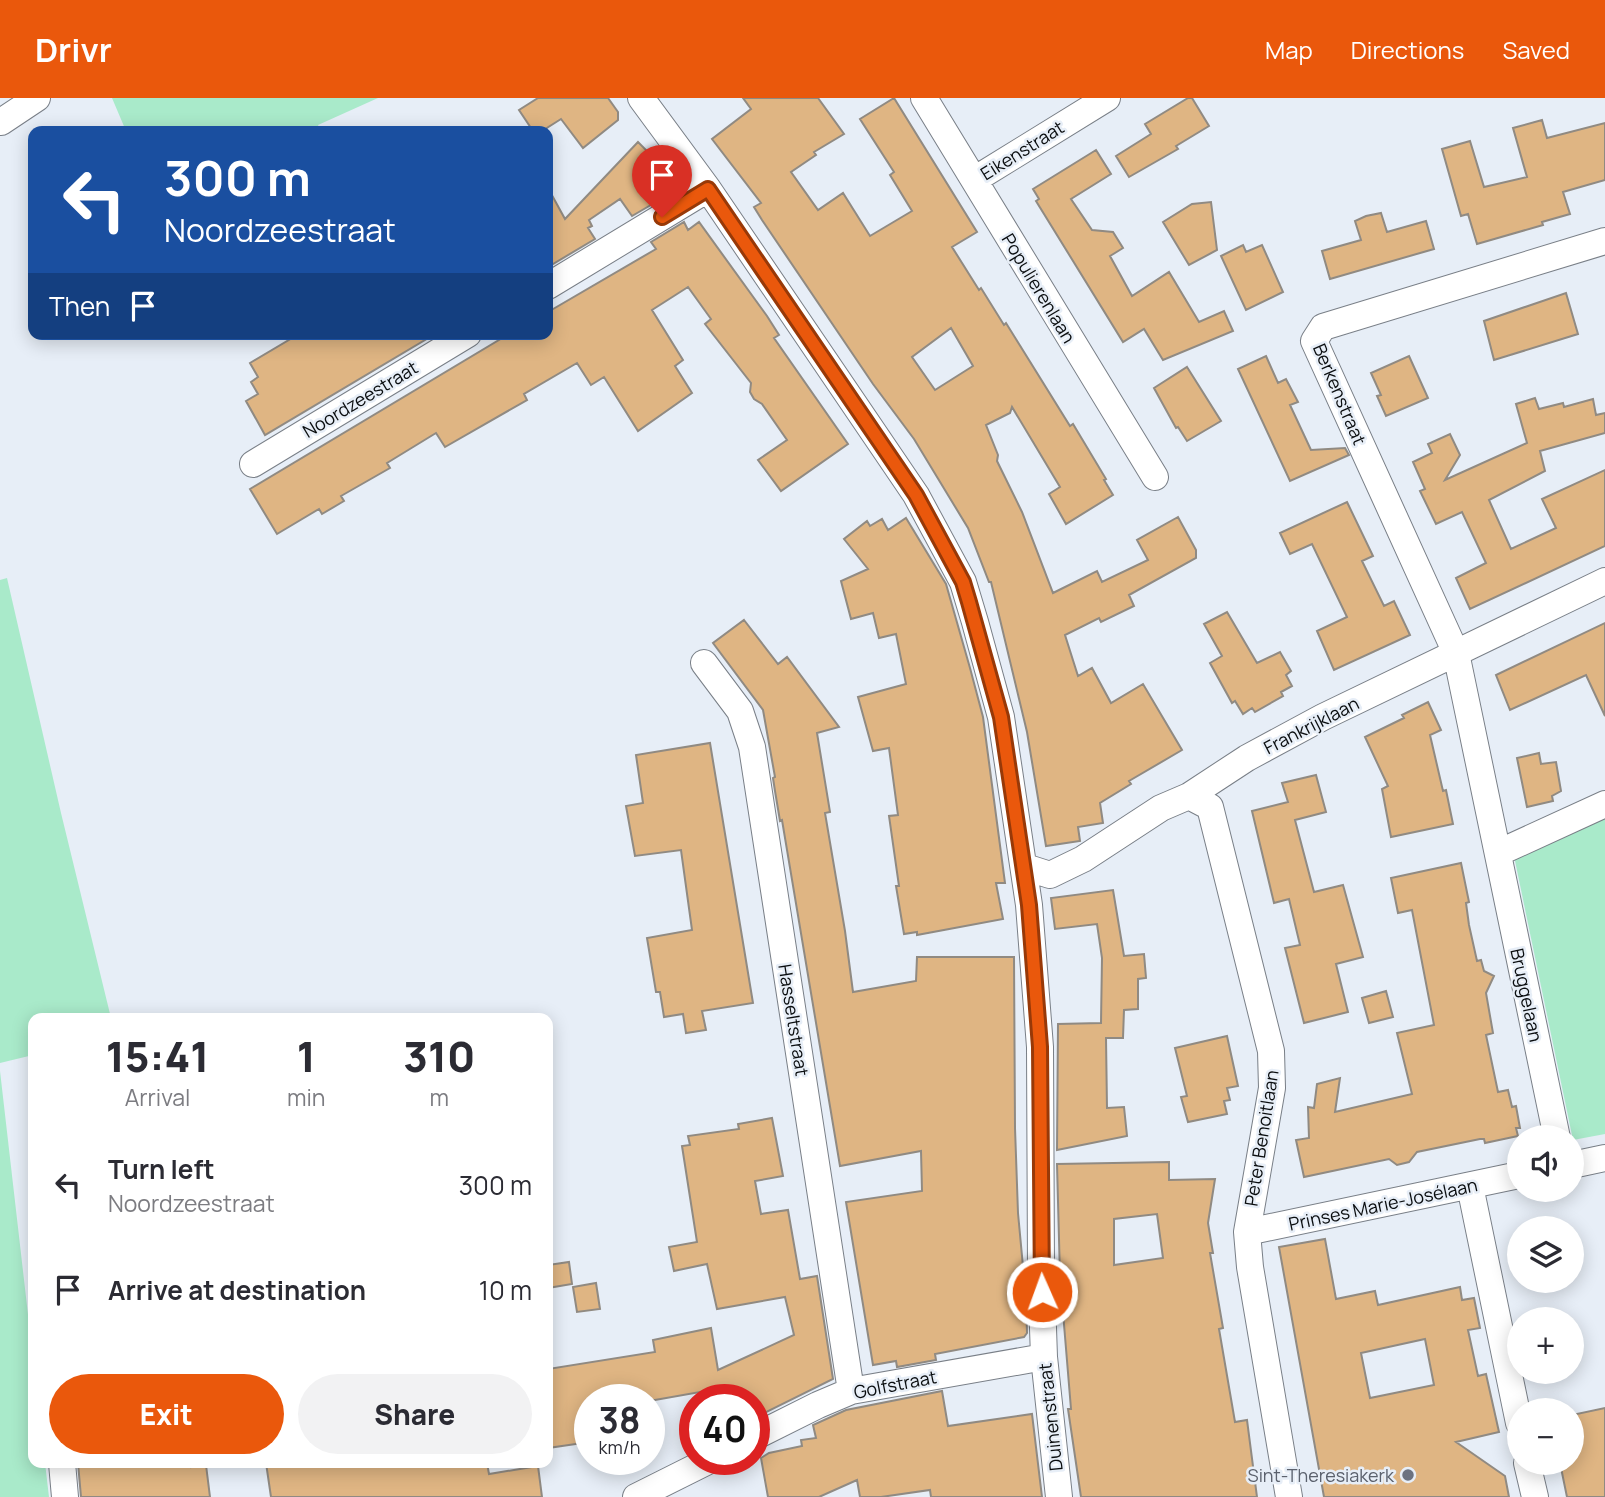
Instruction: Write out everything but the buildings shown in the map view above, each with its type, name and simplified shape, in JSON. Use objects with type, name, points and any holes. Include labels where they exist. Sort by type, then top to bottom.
[{"type":"street","points":[[1,122],[37,98]]},
{"type":"street","name":"Populierenlaan","points":[[924,98],[1155,477]]},
{"type":"street","name":"Eikenstraat","points":[[974,180],[1107,98]]},
{"type":"street","name":"Duinenstraat","points":[[652,101],[708,189],[909,484],[963,582],[1001,717],[1025,867],[1040,1047],[1044,1357],[1059,1497]]},
{"type":"street","points":[[553,283],[708,189]]},
{"type":"street","name":"Berkenstraat","points":[[1456,653],[1314,341],[1323,327],[1605,241]]},
{"type":"street","name":"Noordzeestraat","points":[[253,464],[458,340]]},
{"type":"street","name":"Frankrijklaan","points":[[1025,867],[1050,875],[1083,859],[1161,808],[1189,796],[1247,758],[1323,717],[1605,580]]},
{"type":"street","name":"Bruggelaan","points":[[1456,653],[1554,1125]]},
{"type":"street","name":"Hasseltstraat","points":[[704,663],[740,711],[752,747],[851,1391]]},
{"type":"street","name":"Peter Benoitlaan","points":[[1189,796],[1210,807],[1273,1062],[1272,1088],[1247,1232],[1250,1267],[1289,1497]]},
{"type":"street","points":[[1498,853],[1605,804]]},
{"type":"street","points":[[1584,1162],[1605,1158]]},
{"type":"street","name":"Prinses Marie-Josélaan","points":[[1247,1232],[1507,1178]]},
{"type":"street","points":[[1469,1186],[1514,1398]]},
{"type":"street","name":"Golfstraat","points":[[770,1429],[851,1391],[1044,1357]]},
{"type":"street","points":[[62,1468],[65,1497]]},
{"type":"street","points":[[636,1497],[680,1487],[693,1475]]},
{"type":"street","points":[[1530,1475],[1535,1497]]},
{"type":"green space","points":[[112,98],[378,98],[318,126],[124,126]]},
{"type":"green space","points":[[7,578],[110,1013],[28,1013],[28,1056],[0,1063],[0,580]]},
{"type":"green space","points":[[1605,817],[1605,1134],[1584,1138],[1584,1125],[1570,1125],[1514,856]]},
{"type":"green space","points":[[0,1071],[28,1315],[28,1468],[46,1468],[49,1497],[0,1497]]},
{"type":"place","name":"Sint-Theresiakerk","points":[[1408,1475]]},
{"type":"route","points":[[662,217],[708,189],[874,430],[916,495],[963,582],[1001,717],[1025,867],[1040,1047],[1042,1292]]}]
